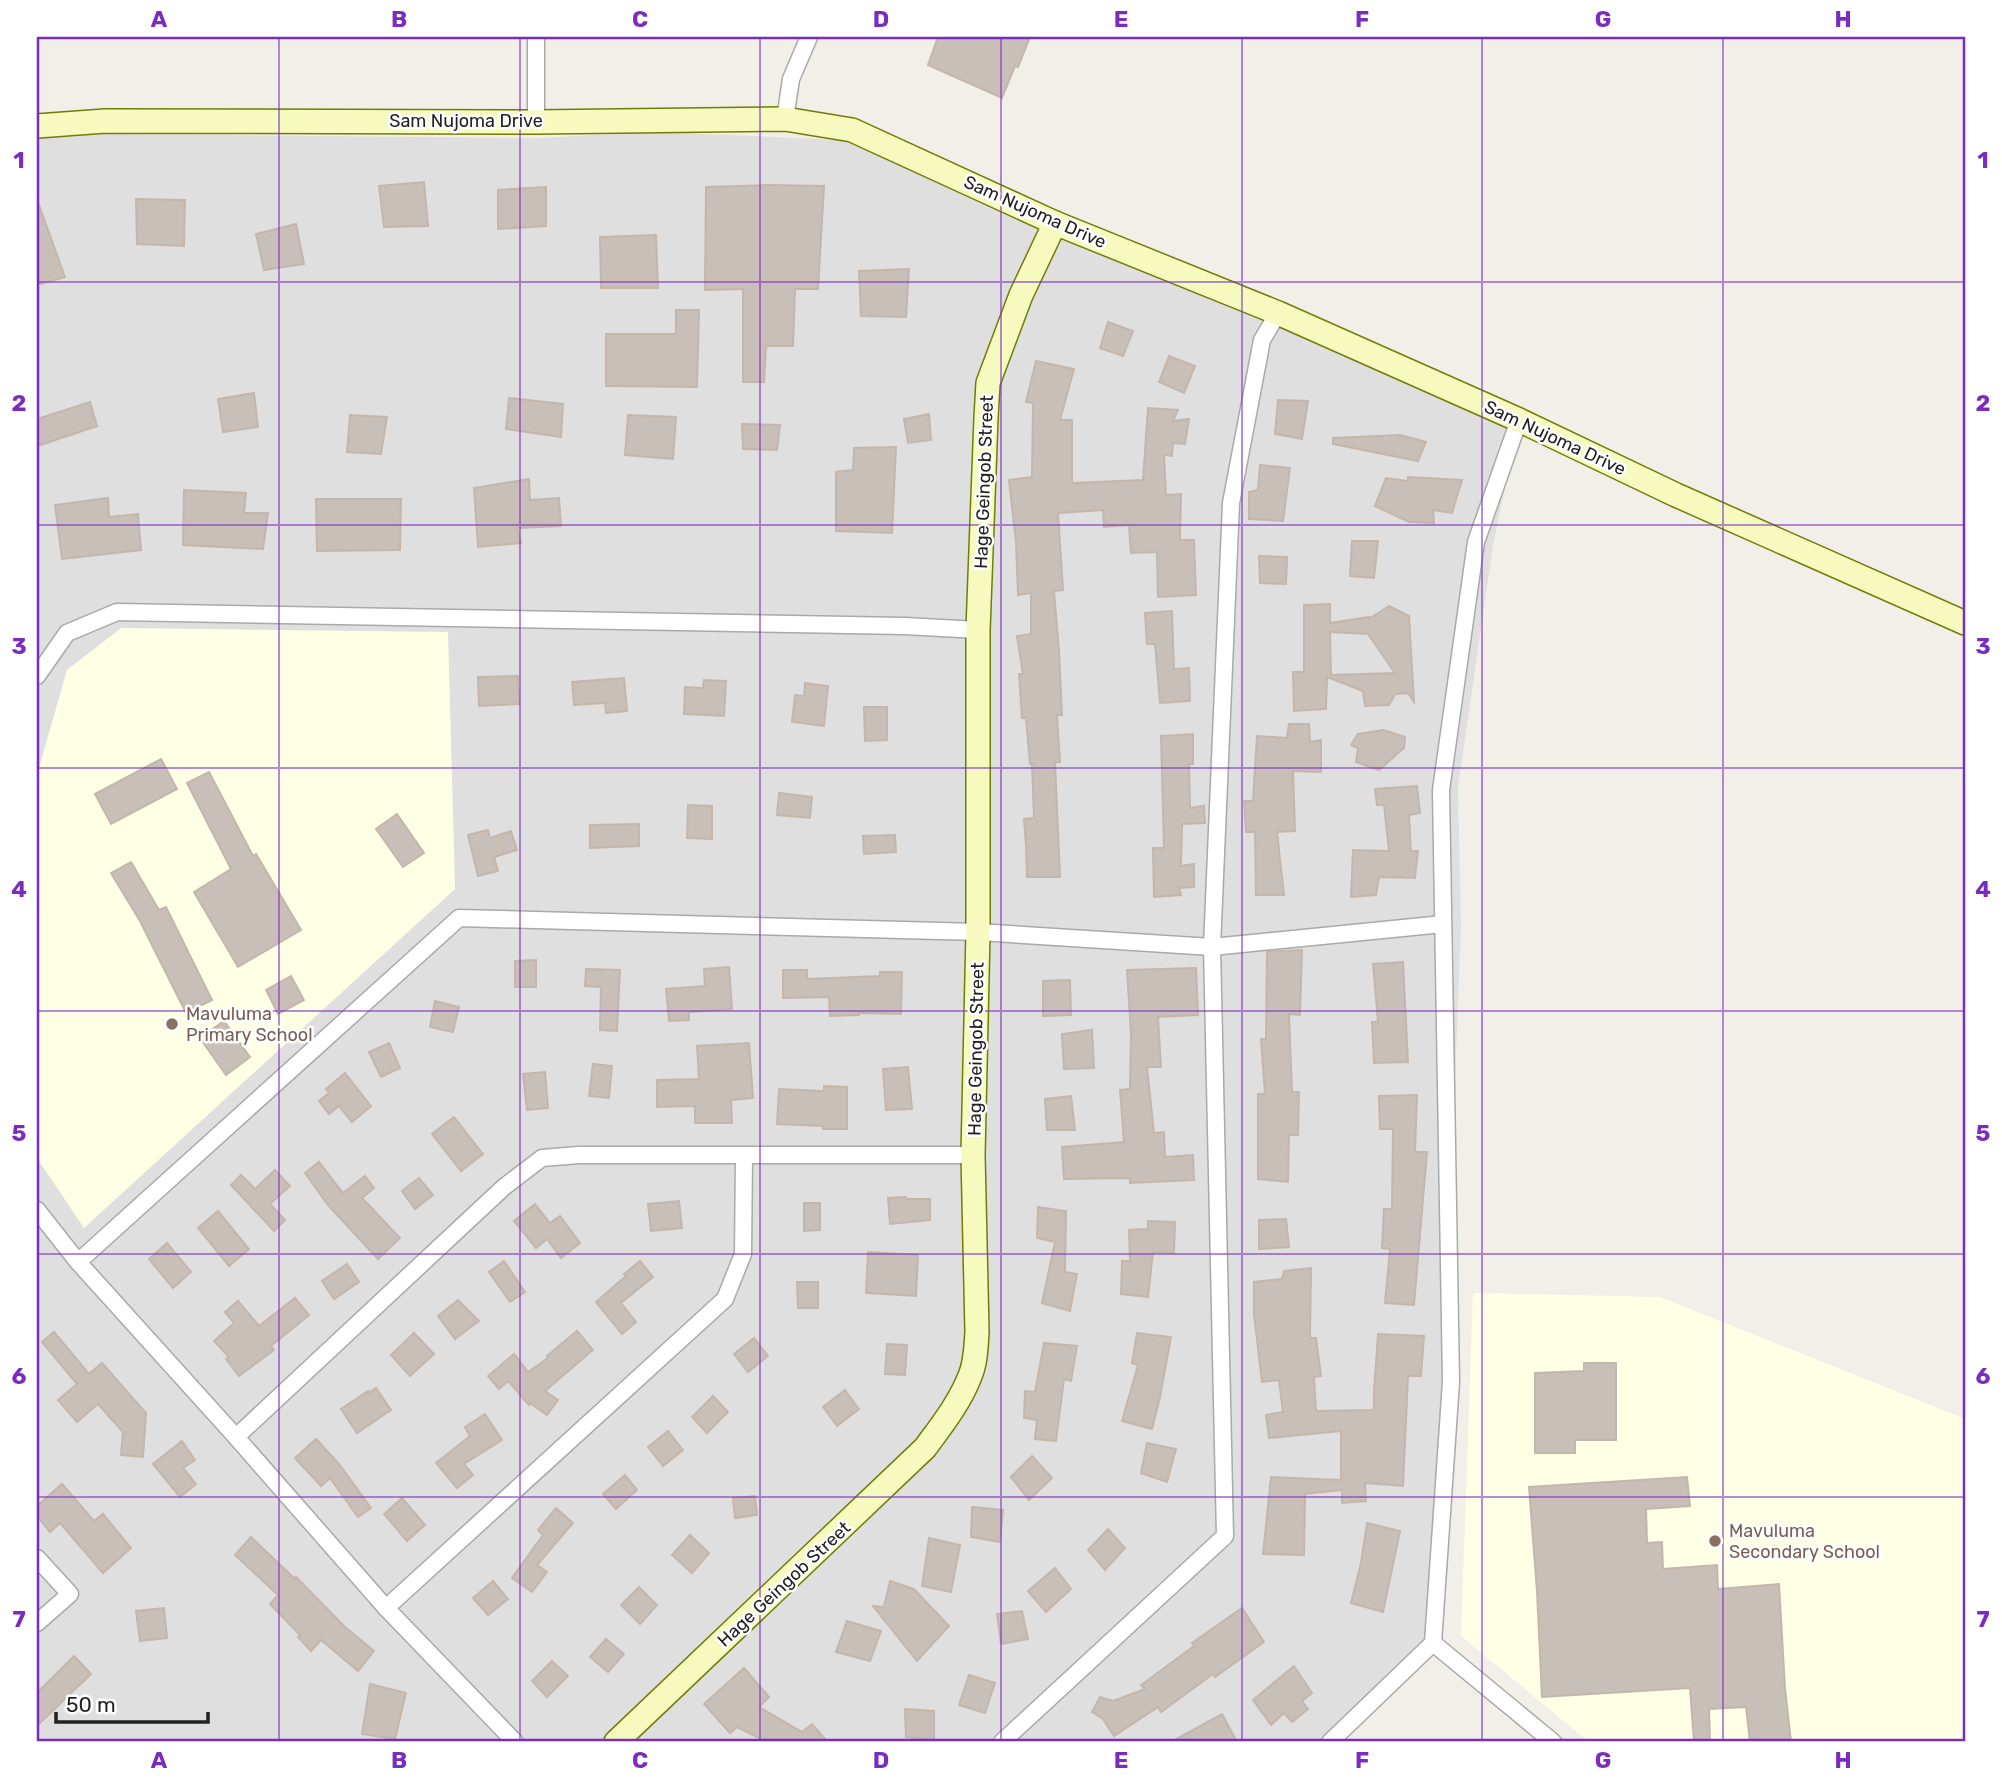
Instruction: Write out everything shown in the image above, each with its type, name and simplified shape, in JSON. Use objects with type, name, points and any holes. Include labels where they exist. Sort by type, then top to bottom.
[{"type":"street","points":[[536,37],[536,122]]},
{"type":"street","points":[[785,119],[791,79],[808,37]]},
{"type":"street","name":"Sam Nujoma Drive","points":[[37,126],[105,121],[536,122],[785,119],[852,130],[1055,223],[1278,313],[1520,420],[1676,495],[1965,623]]},
{"type":"street","name":"Hage Geingob Street","points":[[616,1742],[925,1448],[954,1407],[971,1375],[976,1349],[973,1155],[978,932],[978,630],[988,383],[1021,295],[1055,223]]},
{"type":"street","points":[[1002,1742],[1225,1536],[1212,947],[1231,503],[1262,340],[1278,313]]},
{"type":"street","points":[[1330,1742],[1433,1643],[1451,1382],[1441,790],[1476,542],[1520,420]]},
{"type":"street","points":[[37,676],[66,633],[117,611],[892,626],[978,630]]},
{"type":"street","points":[[78,1262],[458,918],[978,932],[1212,947],[1443,924]]},
{"type":"street","points":[[236,1437],[504,1187],[542,1158],[579,1155],[973,1155]]},
{"type":"street","points":[[386,1608],[725,1299],[743,1254],[744,1156]]},
{"type":"street","points":[[37,1210],[78,1262],[386,1608],[515,1742]]},
{"type":"street","points":[[37,1558],[70,1594],[37,1623]]},
{"type":"street","points":[[1433,1643],[1553,1742]]},
{"type":"shaded area","points":[[656,132],[843,140],[1053,233],[1519,420],[1493,545],[1458,788],[1461,926],[1433,1643],[1330,1742],[37,1742],[37,137],[92,134],[537,138]]},
{"type":"shaded area","name":"Mavuluma Primary School","points":[[121,628],[448,632],[455,889],[84,1228],[37,1158],[37,775],[67,670]]},
{"type":"shaded area","name":"Mavuluma Secondary School","points":[[1473,1293],[1660,1297],[1963,1418],[1965,1742],[1589,1742],[1461,1636]]},
{"type":"building","points":[[938,37],[1030,37],[1002,98],[928,65]]},
{"type":"building","points":[[424,182],[428,226],[384,227],[379,186]]},
{"type":"building","points":[[824,186],[818,289],[795,289],[793,346],[766,346],[764,382],[743,382],[743,289],[705,290],[706,187]]},
{"type":"building","points":[[546,187],[546,226],[498,229],[498,190]]},
{"type":"building","points":[[136,199],[185,200],[184,246],[137,244]]},
{"type":"building","points":[[39,205],[65,277],[37,285],[37,206]]},
{"type":"building","points":[[296,224],[304,264],[264,270],[256,234]]},
{"type":"building","points":[[656,235],[658,288],[601,288],[600,237]]},
{"type":"building","points":[[909,269],[906,317],[861,316],[859,271]]},
{"type":"building","points":[[676,310],[699,310],[697,387],[606,386],[606,334],[676,334]]},
{"type":"building","points":[[1108,322],[1133,331],[1123,356],[1100,348]]},
{"type":"building","points":[[1169,356],[1195,366],[1184,393],[1159,382]]},
{"type":"building","points":[[1036,361],[1074,369],[1060,420],[1072,420],[1072,483],[1143,480],[1148,408],[1178,410],[1173,421],[1189,419],[1185,444],[1173,443],[1172,456],[1164,455],[1166,495],[1181,494],[1180,540],[1194,540],[1196,595],[1158,597],[1157,552],[1131,553],[1129,525],[1104,527],[1103,510],[1058,513],[1063,590],[1054,591],[1062,715],[1057,715],[1060,762],[1055,762],[1060,877],[1027,877],[1024,819],[1034,818],[1032,764],[1026,718],[1022,718],[1019,674],[1023,674],[1017,636],[1031,634],[1031,593],[1018,595],[1016,542],[1009,480],[1032,477],[1033,403],[1026,402]]},
{"type":"building","points":[[254,393],[258,427],[223,432],[218,399]]},
{"type":"building","points":[[509,398],[563,404],[561,437],[506,429]]},
{"type":"building","points":[[1278,400],[1308,401],[1302,439],[1275,434]]},
{"type":"building","points":[[90,402],[97,426],[37,446],[37,419]]},
{"type":"building","points":[[929,414],[931,440],[908,443],[904,419]]},
{"type":"building","points":[[350,415],[387,417],[381,454],[347,452]]},
{"type":"building","points":[[628,415],[676,417],[673,459],[625,455]]},
{"type":"building","points":[[742,424],[780,425],[777,450],[743,449]]},
{"type":"building","points":[[1400,435],[1426,442],[1418,461],[1333,444],[1333,438]]},
{"type":"building","points":[[896,447],[892,533],[836,531],[836,472],[853,470],[854,448]]},
{"type":"building","points":[[1260,465],[1290,468],[1283,521],[1249,519],[1249,492],[1258,490]]},
{"type":"building","points":[[1408,477],[1462,480],[1452,513],[1433,510],[1434,523],[1409,522],[1375,506],[1386,478],[1408,481]]},
{"type":"building","points":[[529,479],[530,500],[559,498],[561,526],[517,528],[521,543],[478,547],[474,488]]},
{"type":"building","points":[[184,490],[246,493],[244,513],[268,513],[263,549],[183,545]]},
{"type":"building","points":[[108,498],[109,517],[138,514],[141,550],[62,559],[55,505]]},
{"type":"building","points":[[316,499],[401,499],[400,550],[317,551]]},
{"type":"building","points":[[1352,541],[1378,541],[1374,578],[1350,576]]},
{"type":"building","points":[[1259,556],[1287,557],[1286,584],[1260,583]]},
{"type":"building","points":[[1330,604],[1330,623],[1369,619],[1389,606],[1409,616],[1414,702],[1408,693],[1395,694],[1389,705],[1365,706],[1363,691],[1327,677],[1326,709],[1294,711],[1293,672],[1304,672],[1304,605]],"holes":[[[1330,632],[1368,634],[1395,673],[1331,675]]]},
{"type":"building","points":[[1172,611],[1174,669],[1189,668],[1190,701],[1160,703],[1155,644],[1147,644],[1145,613]]},
{"type":"building","points":[[518,676],[519,704],[479,706],[478,677]]},
{"type":"building","points":[[624,678],[627,711],[606,713],[605,703],[574,705],[572,682]]},
{"type":"building","points":[[704,680],[726,681],[724,716],[684,714],[685,687],[703,688]]},
{"type":"building","points":[[805,683],[828,686],[824,726],[792,722],[795,695],[804,696]]},
{"type":"building","points":[[864,707],[887,707],[887,740],[865,741]]},
{"type":"building","points":[[1289,724],[1309,724],[1310,742],[1321,740],[1321,772],[1293,771],[1295,831],[1277,832],[1284,895],[1256,895],[1255,832],[1246,832],[1244,801],[1253,801],[1257,736],[1287,738]]},
{"type":"building","points":[[1383,730],[1405,737],[1404,748],[1379,770],[1356,762],[1358,748],[1351,745],[1358,734]]},
{"type":"building","points":[[1193,734],[1193,764],[1189,764],[1190,808],[1204,806],[1205,823],[1182,824],[1181,866],[1194,864],[1194,887],[1179,888],[1181,895],[1154,897],[1153,848],[1164,848],[1161,736]]},
{"type":"building","points":[[161,759],[177,789],[111,824],[95,794]]},
{"type":"building","points":[[209,772],[253,856],[256,854],[301,930],[238,967],[194,892],[231,869],[187,783]]},
{"type":"building","points":[[1417,786],[1420,813],[1409,815],[1411,851],[1418,851],[1415,878],[1379,877],[1376,895],[1351,897],[1353,850],[1389,851],[1384,805],[1377,805],[1375,789]]},
{"type":"building","points":[[779,793],[812,797],[810,818],[777,815]]},
{"type":"building","points":[[688,805],[712,806],[712,839],[687,838]]},
{"type":"building","points":[[397,814],[424,853],[403,867],[376,829]]},
{"type":"building","points":[[639,824],[639,846],[590,848],[590,825]]},
{"type":"building","points":[[488,830],[490,838],[511,831],[517,850],[494,857],[498,871],[478,876],[468,835]]},
{"type":"building","points":[[895,835],[896,852],[864,854],[863,836]]},
{"type":"building","points":[[131,862],[159,910],[166,907],[212,1000],[186,1013],[140,921],[111,873]]},
{"type":"building","points":[[1302,950],[1300,1015],[1289,1014],[1292,1092],[1299,1092],[1298,1135],[1289,1135],[1288,1182],[1258,1179],[1258,1094],[1265,1094],[1261,1039],[1266,1039],[1267,952]]},
{"type":"building","points":[[536,960],[536,987],[515,987],[515,961]]},
{"type":"building","points":[[1403,962],[1408,1062],[1374,1063],[1372,1022],[1378,1022],[1373,964]]},
{"type":"building","points":[[729,967],[732,1009],[689,1012],[689,1020],[669,1021],[666,989],[705,986],[704,969]]},
{"type":"building","points":[[1196,968],[1198,1015],[1158,1017],[1161,1067],[1147,1067],[1154,1133],[1164,1132],[1165,1157],[1193,1155],[1194,1180],[1130,1183],[1130,1178],[1064,1179],[1062,1147],[1124,1142],[1120,1090],[1130,1089],[1131,1033],[1127,970]]},
{"type":"building","points":[[586,969],[620,970],[617,1031],[600,1030],[601,987],[585,986]]},
{"type":"building","points":[[783,970],[807,970],[807,979],[880,976],[880,972],[902,972],[901,1014],[859,1013],[830,1016],[829,997],[783,998]]},
{"type":"building","points":[[291,976],[304,1000],[278,1014],[266,990]]},
{"type":"building","points":[[1070,980],[1071,1015],[1043,1016],[1043,981]]},
{"type":"building","points":[[435,1001],[459,1007],[453,1032],[430,1027]]},
{"type":"building","points":[[224,1021],[250,1057],[226,1075],[200,1038]]},
{"type":"building","points":[[1092,1030],[1094,1068],[1064,1069],[1062,1034]]},
{"type":"building","points":[[389,1043],[400,1068],[381,1077],[369,1052]]},
{"type":"building","points":[[749,1043],[753,1098],[731,1100],[732,1123],[695,1123],[695,1106],[657,1107],[657,1080],[699,1079],[697,1046]]},
{"type":"building","points":[[593,1064],[612,1066],[609,1098],[589,1096]]},
{"type":"building","points":[[908,1067],[912,1109],[886,1110],[883,1069]]},
{"type":"building","points":[[545,1072],[548,1108],[527,1110],[523,1074]]},
{"type":"building","points":[[345,1073],[371,1106],[352,1122],[339,1106],[329,1114],[319,1101],[329,1093],[326,1089]]},
{"type":"building","points":[[824,1086],[847,1087],[847,1129],[777,1124],[779,1089],[824,1091]]},
{"type":"building","points":[[1417,1095],[1415,1152],[1427,1152],[1414,1305],[1385,1303],[1390,1249],[1382,1248],[1384,1209],[1392,1209],[1393,1129],[1380,1129],[1379,1096]]},
{"type":"building","points":[[1071,1096],[1075,1130],[1047,1130],[1045,1099]]},
{"type":"building","points":[[454,1117],[483,1154],[461,1171],[432,1134]]},
{"type":"building","points":[[319,1162],[343,1193],[365,1176],[374,1188],[362,1198],[400,1238],[378,1259],[328,1205],[305,1173]]},
{"type":"building","points":[[275,1170],[290,1186],[270,1204],[285,1220],[274,1231],[231,1185],[241,1175],[255,1189]]},
{"type":"building","points":[[419,1178],[433,1195],[415,1209],[402,1191]]},
{"type":"building","points":[[888,1198],[930,1199],[930,1220],[890,1224]]},
{"type":"building","points":[[679,1201],[682,1228],[651,1231],[648,1204]]},
{"type":"building","points":[[804,1203],[820,1203],[820,1230],[804,1231]]},
{"type":"building","points":[[535,1204],[550,1223],[560,1216],[580,1243],[561,1258],[547,1239],[536,1248],[514,1221]]},
{"type":"building","points":[[1038,1207],[1066,1211],[1065,1272],[1077,1274],[1070,1311],[1042,1303],[1055,1242],[1037,1238]]},
{"type":"building","points":[[218,1211],[249,1249],[229,1266],[198,1228]]},
{"type":"building","points":[[1286,1219],[1289,1247],[1259,1249],[1259,1220]]},
{"type":"building","points":[[1148,1221],[1175,1222],[1174,1253],[1153,1252],[1148,1297],[1121,1294],[1122,1261],[1130,1261],[1129,1230],[1148,1229]]},
{"type":"building","points":[[167,1243],[191,1272],[173,1288],[149,1259]]},
{"type":"building","points":[[868,1252],[918,1255],[916,1296],[866,1293]]},
{"type":"building","points":[[504,1261],[525,1292],[510,1302],[489,1272]]},
{"type":"building","points":[[640,1261],[653,1277],[621,1303],[636,1322],[622,1334],[596,1302]]},
{"type":"building","points":[[347,1264],[359,1282],[334,1299],[322,1281]]},
{"type":"building","points":[[1311,1268],[1310,1338],[1316,1338],[1321,1376],[1314,1377],[1316,1411],[1374,1410],[1378,1334],[1424,1336],[1421,1376],[1408,1376],[1403,1486],[1365,1483],[1366,1501],[1342,1503],[1342,1490],[1305,1494],[1304,1555],[1263,1554],[1271,1477],[1341,1480],[1341,1431],[1269,1438],[1266,1415],[1283,1412],[1279,1380],[1262,1382],[1254,1314],[1254,1282],[1282,1279],[1284,1271]]},
{"type":"building","points":[[797,1282],[818,1282],[818,1308],[798,1308]]},
{"type":"building","points":[[295,1298],[309,1315],[271,1346],[274,1350],[239,1376],[226,1359],[229,1357],[214,1341],[234,1323],[225,1312],[238,1301],[259,1326]]},
{"type":"building","points":[[458,1300],[479,1321],[455,1339],[438,1316]]},
{"type":"building","points":[[577,1331],[593,1350],[545,1391],[558,1400],[547,1415],[530,1403],[529,1405],[508,1381],[499,1389],[488,1376],[514,1354],[528,1372]]},
{"type":"building","points":[[54,1332],[89,1374],[102,1363],[146,1413],[143,1457],[121,1455],[123,1432],[98,1404],[77,1422],[58,1400],[77,1384],[42,1342]]},
{"type":"building","points":[[414,1333],[434,1354],[410,1376],[391,1355]]},
{"type":"building","points":[[1137,1333],[1171,1337],[1152,1429],[1122,1421],[1138,1365],[1132,1363]]},
{"type":"building","points":[[754,1338],[768,1356],[748,1372],[734,1354]]},
{"type":"building","points":[[1044,1343],[1077,1346],[1071,1381],[1064,1379],[1056,1441],[1035,1439],[1037,1420],[1024,1418],[1025,1391],[1035,1392]]},
{"type":"building","points":[[887,1344],[907,1345],[905,1375],[885,1374]]},
{"type":"building","points":[[1584,1363],[1616,1363],[1616,1440],[1575,1440],[1575,1453],[1535,1453],[1535,1373],[1584,1371]]},
{"type":"building","points":[[376,1388],[391,1410],[357,1433],[341,1409]]},
{"type":"building","points":[[845,1390],[859,1409],[837,1426],[823,1407]]},
{"type":"building","points":[[713,1396],[728,1412],[707,1433],[692,1417]]},
{"type":"building","points":[[485,1414],[502,1440],[464,1464],[473,1475],[457,1488],[436,1463],[470,1436],[465,1427]]},
{"type":"building","points":[[668,1431],[683,1450],[663,1466],[648,1447]]},
{"type":"building","points":[[316,1439],[339,1464],[371,1508],[358,1517],[330,1478],[321,1486],[295,1458]]},
{"type":"building","points":[[182,1441],[195,1460],[183,1468],[196,1484],[180,1497],[153,1464]]},
{"type":"building","points":[[1147,1443],[1176,1449],[1167,1482],[1141,1473]]},
{"type":"building","points":[[1032,1456],[1052,1478],[1029,1500],[1011,1477]]},
{"type":"building","points":[[625,1475],[637,1490],[616,1509],[603,1494]]},
{"type":"building","points":[[1687,1477],[1690,1506],[1646,1509],[1647,1543],[1662,1542],[1663,1569],[1717,1565],[1718,1589],[1779,1584],[1791,1742],[1750,1742],[1746,1707],[1709,1709],[1710,1742],[1694,1742],[1690,1688],[1542,1697],[1529,1487]]},
{"type":"building","points":[[62,1484],[94,1521],[103,1514],[131,1548],[103,1573],[60,1523],[50,1532],[37,1516],[37,1506]]},
{"type":"building","points":[[755,1496],[757,1515],[735,1518],[733,1498]]},
{"type":"building","points":[[402,1498],[425,1525],[407,1541],[384,1514]]},
{"type":"building","points":[[972,1507],[1003,1510],[1000,1542],[971,1537]]},
{"type":"building","points":[[556,1508],[573,1523],[537,1565],[547,1572],[532,1592],[512,1578],[543,1535],[538,1530]]},
{"type":"building","points":[[1367,1523],[1400,1531],[1383,1612],[1351,1603]]},
{"type":"building","points":[[1108,1529],[1125,1548],[1105,1570],[1088,1550]]},
{"type":"building","points":[[690,1535],[709,1553],[692,1573],[672,1555]]},
{"type":"building","points":[[251,1537],[295,1579],[296,1577],[345,1627],[374,1651],[358,1671],[321,1640],[311,1651],[298,1637],[300,1635],[270,1604],[278,1595],[235,1555]]},
{"type":"building","points":[[929,1538],[960,1545],[951,1592],[922,1586]]},
{"type":"building","points":[[1055,1568],[1071,1589],[1046,1612],[1028,1591]]},
{"type":"building","points":[[493,1581],[508,1599],[488,1615],[473,1598]]},
{"type":"building","points":[[890,1581],[914,1589],[949,1626],[917,1661],[873,1606],[884,1607]]},
{"type":"building","points":[[639,1587],[657,1605],[640,1624],[621,1605]]},
{"type":"building","points":[[164,1608],[167,1638],[140,1641],[136,1611]]},
{"type":"building","points":[[1242,1608],[1264,1642],[1215,1677],[1213,1674],[1161,1712],[1158,1707],[1114,1736],[1103,1719],[1092,1712],[1100,1697],[1113,1701],[1145,1689],[1141,1685],[1194,1646],[1192,1643]]},
{"type":"building","points":[[1022,1611],[1028,1639],[1001,1644],[997,1614]]},
{"type":"building","points":[[847,1621],[881,1631],[870,1661],[836,1652]]},
{"type":"building","points":[[606,1639],[624,1654],[608,1672],[590,1657]]},
{"type":"building","points":[[74,1656],[91,1674],[37,1726],[37,1693]]},
{"type":"building","points":[[552,1661],[568,1676],[547,1697],[532,1681]]},
{"type":"building","points":[[1294,1666],[1312,1693],[1302,1701],[1308,1709],[1292,1722],[1284,1713],[1271,1725],[1253,1700]]},
{"type":"building","points":[[744,1668],[769,1697],[759,1707],[802,1732],[812,1724],[828,1742],[767,1742],[737,1727],[730,1733],[704,1704]]},
{"type":"building","points":[[969,1675],[995,1683],[985,1713],[959,1705]]},
{"type":"building","points":[[370,1684],[406,1693],[395,1739],[362,1734]]},
{"type":"building","points":[[905,1709],[934,1711],[934,1740],[906,1737]]},
{"type":"building","points":[[1222,1714],[1237,1742],[1171,1742]]},
{"type":"place","name":"Mavuluma Primary School","points":[[172,1024]]},
{"type":"place","name":"Mavuluma Secondary School","points":[[1715,1541]]}]
